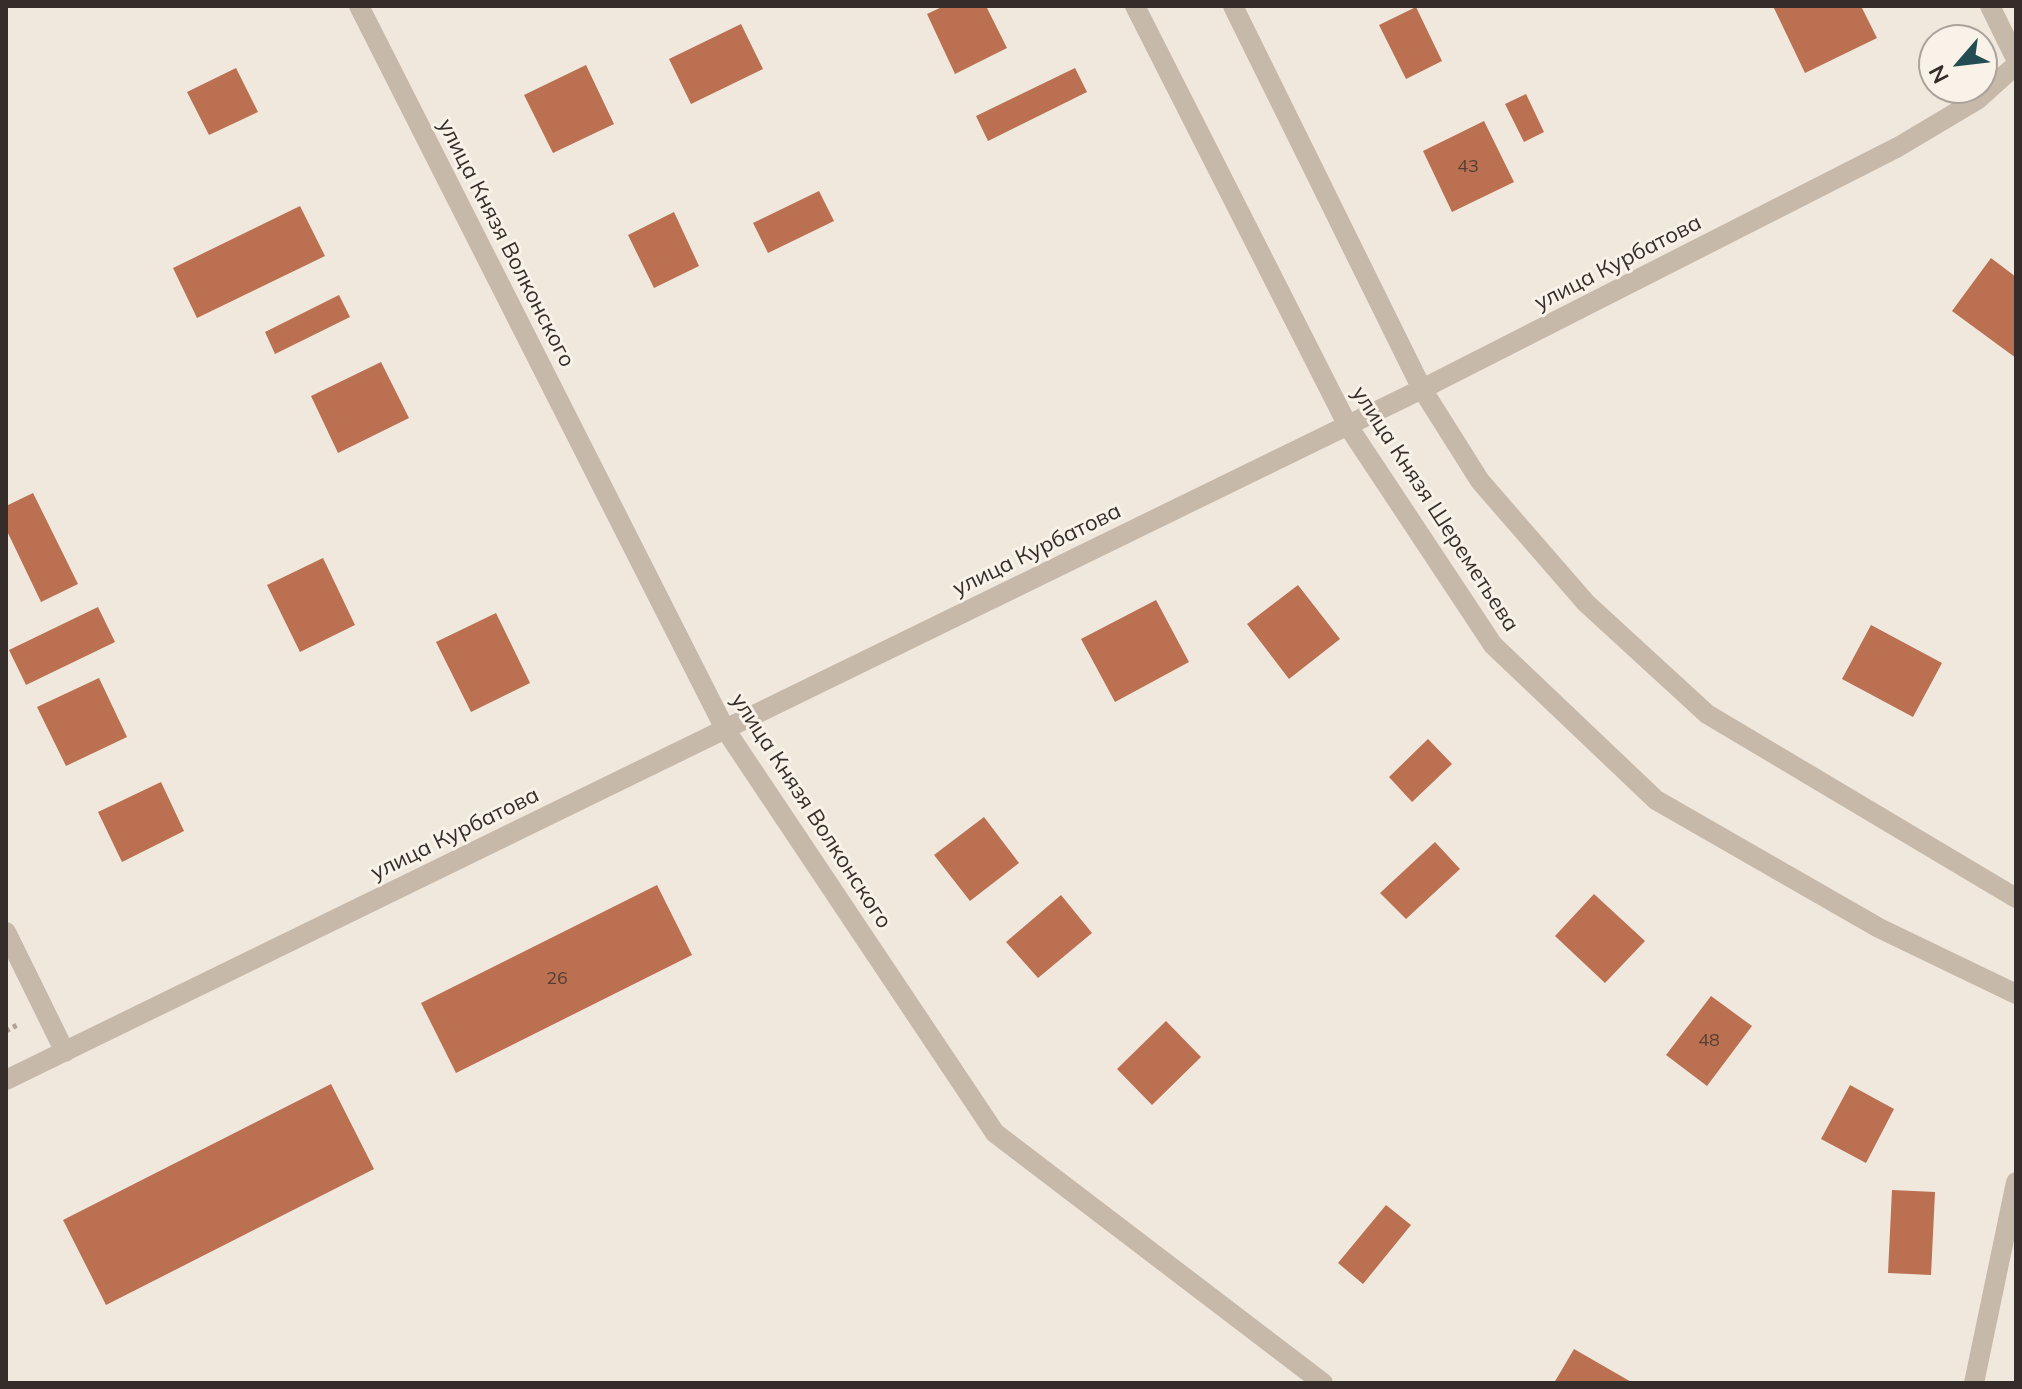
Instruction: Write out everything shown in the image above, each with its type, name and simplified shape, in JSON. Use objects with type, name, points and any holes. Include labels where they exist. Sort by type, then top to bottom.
[{"type":"street","name":"улица Князя Волконского","points":[[359,6],[725,729],[995,1133],[1323,1383]]},
{"type":"street","name":"улица Князя Шереметьева","points":[[1135,6],[1348,426],[1493,645],[1656,800],[1879,928],[2016,994]]},
{"type":"street","points":[[1233,6],[1422,389],[1480,481],[1586,603],[1707,714],[2016,898]]},
{"type":"street","points":[[1990,6],[2016,59]]},
{"type":"street","name":"улица Курбатова","points":[[6,1080],[1422,389],[1898,147],[1977,100],[2016,65]]},
{"type":"street","points":[[6,932],[12,958],[65,1052]]},
{"type":"street","points":[[1974,1383],[2016,1182]]},
{"type":"building","points":[[944,6],[986,6],[1007,48],[955,74],[927,14]]},
{"type":"building","points":[[1773,6],[1861,6],[1877,38],[1805,73]]},
{"type":"building","points":[[1416,7],[1442,61],[1406,79],[1379,25]]},
{"type":"building","points":[[741,24],[763,69],[691,104],[669,59]]},
{"type":"building","points":[[586,65],[614,124],[553,153],[524,95]]},
{"type":"building","points":[[236,68],[258,112],[209,135],[187,92]]},
{"type":"building","points":[[1075,68],[1087,92],[988,141],[976,116]]},
{"type":"building","points":[[1526,94],[1544,132],[1524,142],[1505,104]]},
{"type":"building","points":[[1484,121],[1514,182],[1452,212],[1423,151]]},
{"type":"building","points":[[819,191],[834,221],[768,253],[753,223]]},
{"type":"building","points":[[300,206],[325,256],[197,318],[173,268]]},
{"type":"building","points":[[674,212],[699,266],[654,288],[628,235]]},
{"type":"building","points":[[1991,258],[2016,277],[2016,358],[1952,311]]},
{"type":"building","points":[[339,295],[350,317],[275,354],[265,332]]},
{"type":"building","points":[[381,362],[409,418],[338,453],[311,396]]},
{"type":"building","points":[[33,493],[78,584],[41,602],[6,529],[6,506]]},
{"type":"building","points":[[323,558],[355,625],[300,652],[267,585]]},
{"type":"building","points":[[1298,585],[1340,639],[1289,679],[1247,624]]},
{"type":"building","points":[[1156,600],[1189,662],[1115,702],[1081,639]]},
{"type":"building","points":[[98,607],[115,642],[26,685],[9,650]]},
{"type":"building","points":[[496,613],[530,683],[471,712],[436,642]]},
{"type":"building","points":[[1871,625],[1942,663],[1913,717],[1842,679]]},
{"type":"building","points":[[99,678],[127,737],[66,766],[37,707]]},
{"type":"building","points":[[1428,739],[1452,764],[1412,802],[1389,777]]},
{"type":"building","points":[[161,782],[184,831],[122,862],[98,812]]},
{"type":"building","points":[[984,817],[1019,863],[970,901],[934,855]]},
{"type":"building","points":[[1435,842],[1460,869],[1406,919],[1380,893]]},
{"type":"building","points":[[657,885],[692,955],[456,1073],[421,1003]]},
{"type":"building","points":[[1594,894],[1645,941],[1605,983],[1555,936]]},
{"type":"building","points":[[1061,895],[1092,933],[1038,978],[1006,942]]},
{"type":"building","points":[[1711,996],[1752,1026],[1707,1086],[1666,1055]]},
{"type":"building","points":[[1166,1021],[1201,1057],[1152,1105],[1117,1069]]},
{"type":"building","points":[[331,1084],[374,1169],[106,1305],[63,1220]]},
{"type":"building","points":[[1850,1085],[1894,1109],[1866,1163],[1821,1139]]},
{"type":"building","points":[[1892,1190],[1935,1192],[1931,1275],[1888,1273]]},
{"type":"building","points":[[1386,1205],[1411,1225],[1363,1284],[1338,1263]]},
{"type":"building","points":[[1574,1349],[1633,1383],[1554,1383]]}]
